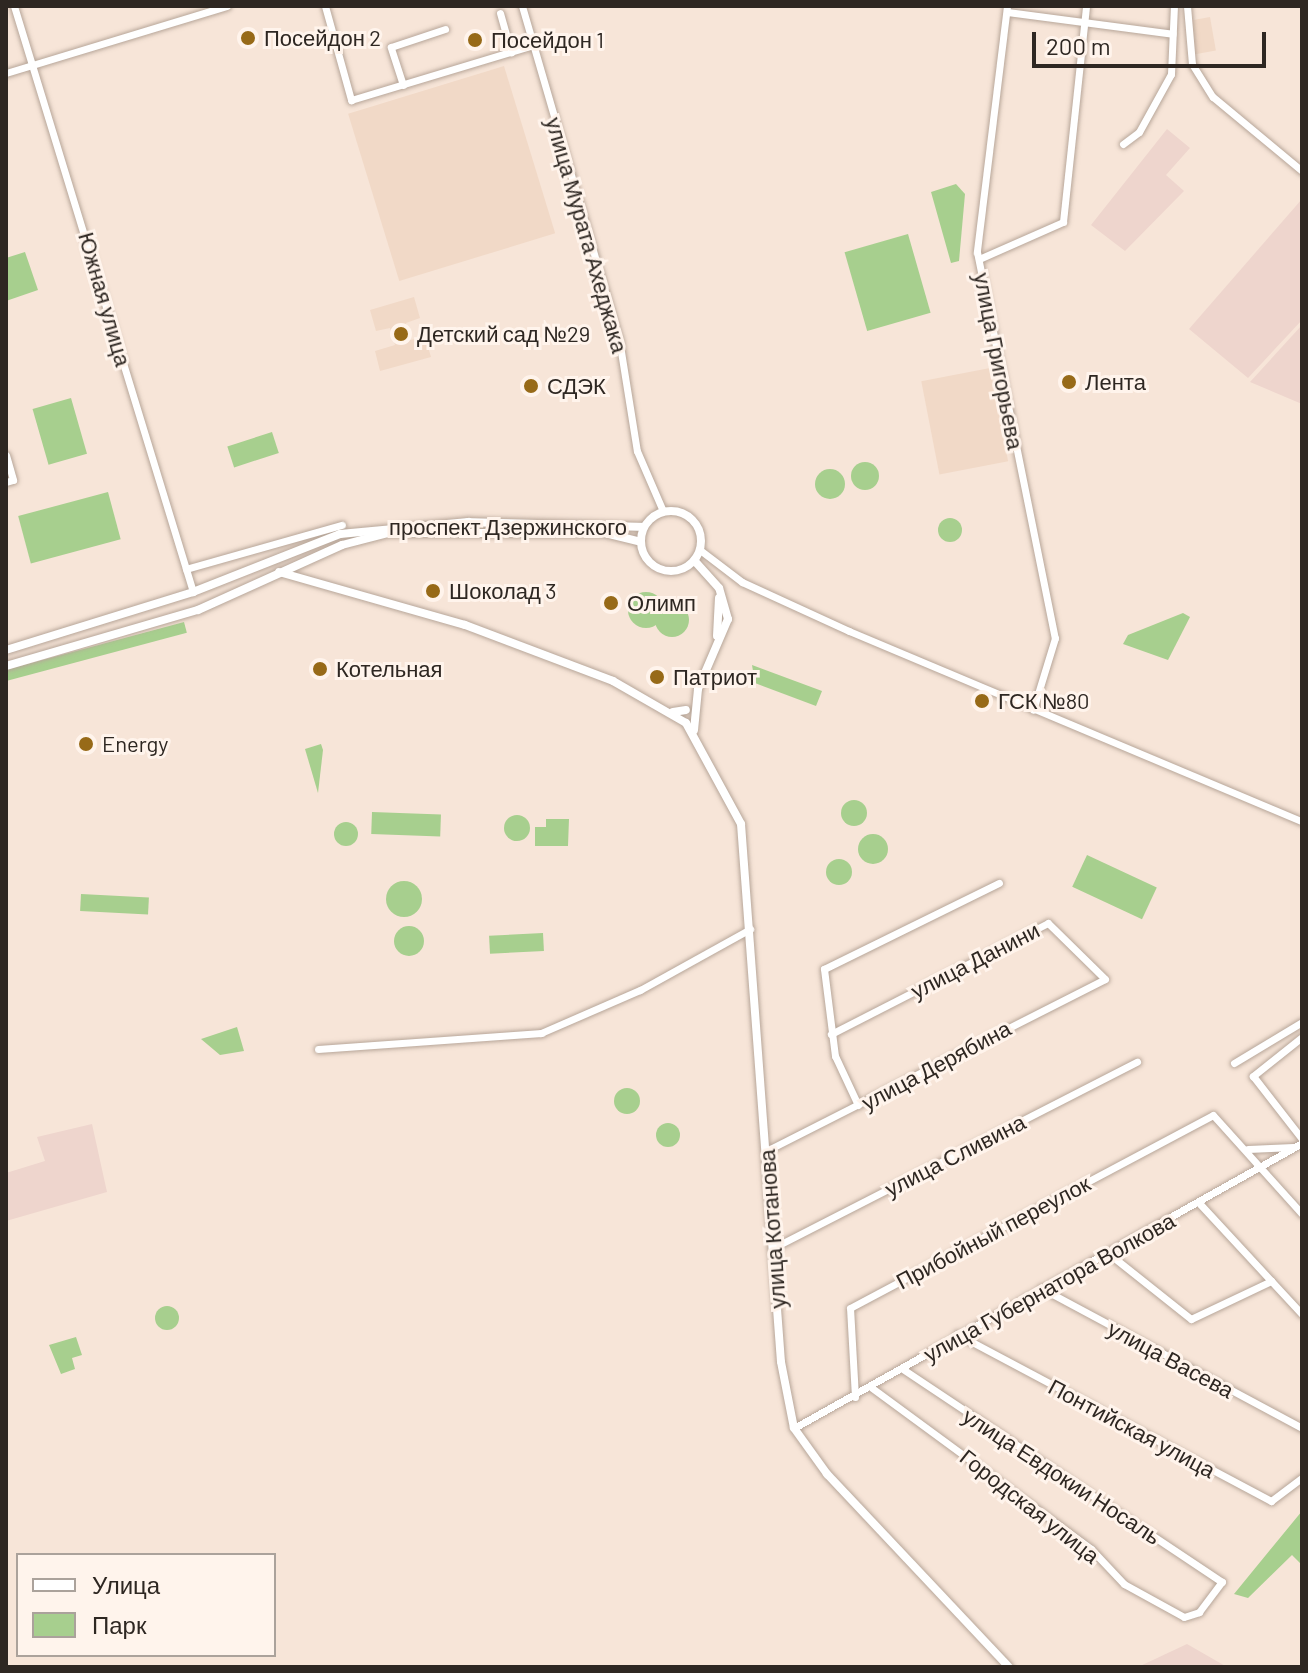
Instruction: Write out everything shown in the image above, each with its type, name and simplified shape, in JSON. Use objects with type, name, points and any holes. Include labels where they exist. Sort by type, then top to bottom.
[{"type":"street","name":"Южная улица","points":[[14,6],[193,592]]},
{"type":"street","points":[[6,73],[227,6]]},
{"type":"street","points":[[325,6],[348,98],[403,85],[533,45]]},
{"type":"street","name":"улица Мурата Ахеджака","points":[[522,6],[619,339],[637,451],[663,511]]},
{"type":"street","points":[[979,259],[1063,222],[1086,6]]},
{"type":"street","points":[[1123,144],[1139,132],[1171,74],[1174,6]]},
{"type":"street","points":[[1187,6],[1192,64],[1213,97],[1302,171]]},
{"type":"street","points":[[1007,9],[1173,34]]},
{"type":"street","name":"улица Григорьева","points":[[1007,9],[979,259],[1055,638],[1033,710]]},
{"type":"street","points":[[500,13],[511,52]]},
{"type":"street","points":[[403,85],[391,47],[445,29]]},
{"type":"street","points":[[6,455],[13,480],[6,482]]},
{"type":"street","points":[[686,723],[686,710],[722,619],[715,589],[686,571],[655,567],[641,542],[643,527],[663,511],[689,518],[700,550],[731,575],[1033,710],[1302,821]]},
{"type":"street","points":[[186,569],[342,525]]},
{"type":"street","name":"проспект Дзержинского","points":[[6,650],[193,592],[340,534],[384,526],[643,527]]},
{"type":"street","name":"проспект Дзержинского","points":[[6,666],[198,610],[291,566],[388,533],[605,533],[641,542]]},
{"type":"street","points":[[686,571],[700,550]]},
{"type":"street","points":[[695,561],[719,588],[727,627],[691,721],[724,787]]},
{"type":"street","points":[[291,566],[297,578]]},
{"type":"street","points":[[279,572],[465,625],[673,712],[686,723]]},
{"type":"street","points":[[719,588],[731,575]]},
{"type":"street","points":[[193,592],[198,610]]},
{"type":"street","points":[[673,712],[686,710]]},
{"type":"street","name":"улица Котанова","points":[[686,723],[724,787],[741,824],[773,1248],[794,1428],[827,1474],[1009,1667]]},
{"type":"street","points":[[858,1105],[831,1034],[824,969],[999,883]]},
{"type":"street","name":"улица Данини","points":[[831,1034],[1048,923],[1105,979]]},
{"type":"street","points":[[318,1049],[541,1033],[640,990],[750,929]]},
{"type":"street","name":"улица Дерябина","points":[[766,1151],[1105,979]]},
{"type":"street","points":[[1234,1063],[1302,1022]]},
{"type":"street","points":[[1248,1149],[1300,1143],[1253,1076],[1302,1037]]},
{"type":"street","name":"улица Сливина","points":[[773,1248],[1137,1062]]},
{"type":"street","name":"Прибойный переулок","points":[[855,1397],[850,1308],[1216,1114],[1248,1149]]},
{"type":"street","name":"улица Губернатора Волкова","points":[[794,1428],[872,1388],[957,1334],[1264,1169],[1300,1143]]},
{"type":"street","points":[[1248,1149],[1302,1214]]},
{"type":"street","points":[[1200,1204],[1302,1314]]},
{"type":"street","points":[[1108,1253],[1191,1319],[1271,1281]]},
{"type":"street","name":"улица Васева","points":[[1041,1288],[1302,1428]]},
{"type":"street","name":"Понтийская улица","points":[[957,1334],[1271,1501],[1302,1478]]},
{"type":"street","name":"улица Евдокии Носаль","points":[[903,1369],[1222,1582]]},
{"type":"street","name":"Городская улица","points":[[872,1388],[1091,1549],[1124,1584],[1172,1611],[1192,1618],[1222,1582]]},
{"type":"shaded area","points":[[1210,17],[1216,50],[1195,54],[1189,21]]},
{"type":"shaded area","points":[[504,66],[555,233],[399,281],[348,114]]},
{"type":"shaded area","points":[[1167,129],[1190,148],[1166,175],[1184,191],[1125,251],[1091,225]]},
{"type":"shaded area","points":[[1302,199],[1302,320],[1248,378],[1189,329]]},
{"type":"shaded area","name":"Детский сад №29","points":[[414,297],[420,318],[406,323],[410,340],[425,337],[431,357],[380,371],[375,351],[395,345],[390,328],[376,331],[370,310]]},
{"type":"shaded area","points":[[1302,325],[1302,404],[1250,382]]},
{"type":"shaded area","points":[[990,368],[1008,461],[939,475],[921,381]]},
{"type":"shaded area","points":[[92,1124],[107,1192],[6,1221],[6,1173],[45,1161],[37,1137]]},
{"type":"shaded area","points":[[1187,1644],[1227,1667],[1138,1667]]},
{"type":"green space","points":[[956,184],[965,194],[959,261],[951,263],[931,192]]},
{"type":"green space","points":[[908,234],[931,313],[867,331],[845,252]]},
{"type":"green space","points":[[25,252],[38,290],[6,301],[6,258]]},
{"type":"green space","points":[[71,398],[87,454],[49,465],[33,409]]},
{"type":"green space","points":[[272,432],[279,453],[234,467],[227,447]]},
{"type":"green space","points":[[865,462],[875,466],[879,476],[875,486],[865,490],[855,486],[851,476],[855,466]]},
{"type":"green space","points":[[830,469],[840,474],[845,484],[840,494],[830,499],[820,494],[815,484],[820,474]]},
{"type":"green space","points":[[108,492],[121,539],[31,563],[18,516]]},
{"type":"green space","points":[[950,518],[961,525],[962,530],[955,541],[950,542],[939,535],[938,530],[945,519]]},
{"type":"green space","points":[[646,592],[659,597],[664,610],[659,623],[646,628],[633,623],[628,610],[633,597]]},
{"type":"green space","points":[[672,603],[684,608],[689,620],[684,632],[672,637],[660,632],[655,620],[660,608]]},
{"type":"green space","points":[[1183,613],[1190,617],[1168,660],[1123,644],[1128,635]]},
{"type":"green space","points":[[184,622],[187,633],[7,681],[6,670]]},
{"type":"green space","points":[[752,665],[822,691],[816,706],[755,683]]},
{"type":"green space","points":[[321,744],[323,750],[318,793],[305,749]]},
{"type":"green space","points":[[854,800],[863,804],[867,813],[863,822],[854,826],[845,822],[841,813],[845,804]]},
{"type":"green space","points":[[372,812],[441,814],[440,836],[371,834]]},
{"type":"green space","points":[[517,815],[526,819],[530,828],[526,837],[517,841],[508,837],[504,828],[508,819]]},
{"type":"green space","points":[[546,819],[569,819],[568,846],[535,846],[535,827],[546,827]]},
{"type":"green space","points":[[346,822],[357,829],[358,834],[351,845],[346,846],[335,839],[334,834],[341,823]]},
{"type":"green space","points":[[873,834],[884,838],[888,849],[884,860],[873,864],[862,860],[858,849],[862,838]]},
{"type":"green space","points":[[1087,855],[1157,888],[1142,919],[1072,887]]},
{"type":"green space","points":[[839,859],[848,863],[852,872],[848,881],[839,885],[830,881],[826,872],[830,863]]},
{"type":"green space","points":[[404,881],[417,886],[422,899],[417,912],[404,917],[391,912],[386,899],[391,886]]},
{"type":"green space","points":[[81,894],[149,898],[148,915],[80,911]]},
{"type":"green space","points":[[409,926],[420,930],[424,941],[420,952],[409,956],[398,952],[394,941],[398,930]]},
{"type":"green space","points":[[543,933],[544,951],[490,954],[489,936]]},
{"type":"green space","points":[[237,1027],[244,1051],[220,1055],[201,1039]]},
{"type":"green space","points":[[627,1088],[636,1092],[640,1101],[636,1110],[627,1114],[618,1110],[614,1101],[618,1092]]},
{"type":"green space","points":[[668,1123],[677,1126],[680,1135],[677,1144],[668,1147],[659,1144],[656,1135],[659,1126]]},
{"type":"green space","points":[[167,1306],[178,1313],[179,1318],[172,1329],[167,1330],[156,1323],[155,1318],[162,1307]]},
{"type":"green space","points":[[76,1337],[82,1355],[72,1358],[75,1369],[61,1374],[49,1345]]},
{"type":"green space","points":[[1302,1511],[1302,1565],[1292,1555],[1248,1598],[1234,1594]]},
{"type":"place","name":"Посейдон 2","points":[[248,38]]},
{"type":"place","name":"Посейдон 1","points":[[475,40]]},
{"type":"place","name":"Детский сад №29","points":[[401,334]]},
{"type":"place","name":"Лента","points":[[1069,382]]},
{"type":"place","name":"СДЭК","points":[[531,386]]},
{"type":"place","name":"Шоколад 3","points":[[433,591]]},
{"type":"place","name":"Олимп","points":[[611,603]]},
{"type":"place","name":"Котельная","points":[[320,669]]},
{"type":"place","name":"Патриот","points":[[657,677]]},
{"type":"place","name":"ГСК №80","points":[[982,701]]},
{"type":"place","name":"Energy","points":[[86,744]]}]
